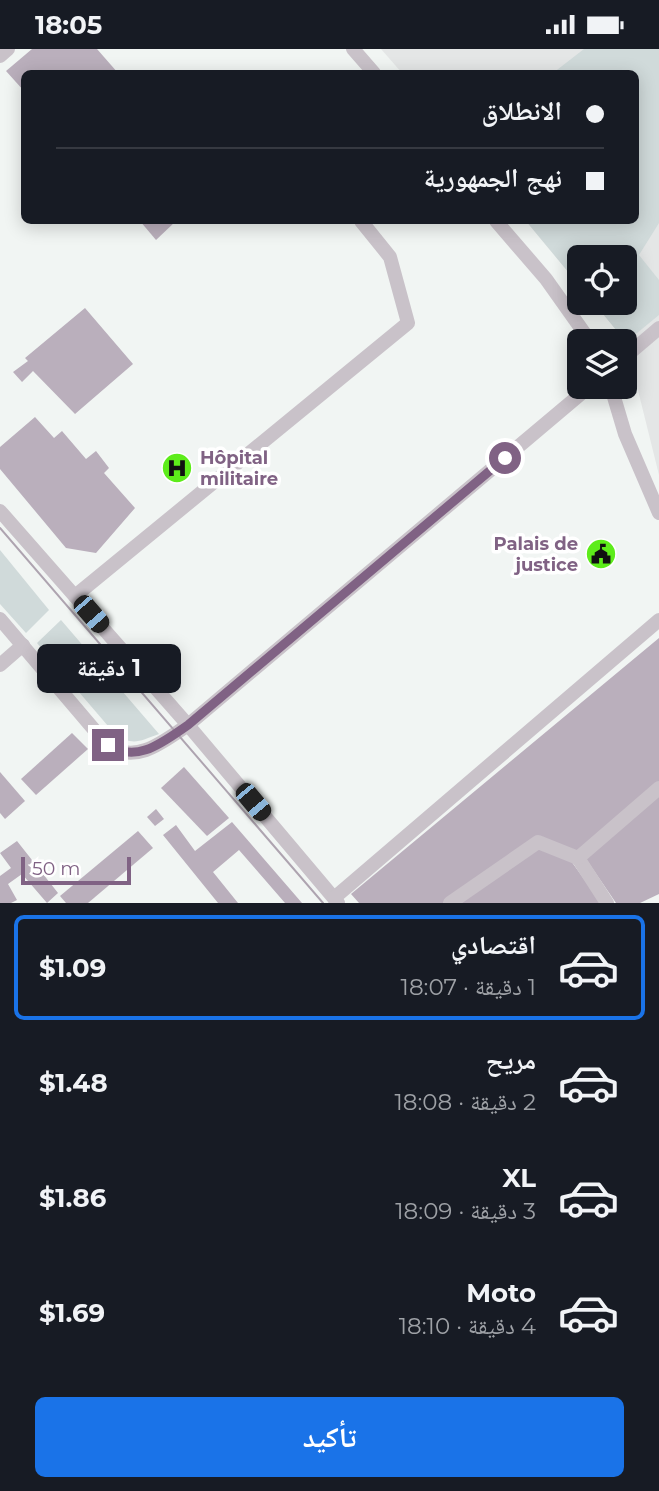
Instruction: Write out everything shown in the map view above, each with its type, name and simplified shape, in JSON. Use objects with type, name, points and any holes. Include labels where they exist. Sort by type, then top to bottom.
[{"type":"street","points":[[0,56],[8,49]]},
{"type":"street","points":[[353,49],[371,70]]},
{"type":"street","points":[[75,596],[408,324],[390,257],[363,224]]},
{"type":"street","points":[[499,224],[546,279],[581,329]]},
{"type":"street","points":[[637,347],[659,328]]},
{"type":"street","points":[[0,619],[108,745],[117,751],[140,753],[155,748],[188,725],[575,399]]},
{"type":"street","points":[[615,399],[625,434],[659,513]]},
{"type":"street","points":[[0,510],[336,900],[659,620]]},
{"type":"street","points":[[0,665],[23,645]]},
{"type":"street","points":[[578,858],[659,788]]},
{"type":"street","points":[[450,903],[538,842],[578,858],[607,903]]},
{"type":"shaded area","points":[[381,49],[659,49],[659,475],[637,386],[637,329],[615,329],[604,315],[637,315],[637,245],[567,245],[567,271],[528,224],[639,224],[639,70],[399,70]]},
{"type":"shaded area","points":[[584,49],[659,49],[659,223],[639,255],[659,280],[659,315],[637,333],[637,329],[615,329],[604,315],[637,315],[637,245],[567,245],[567,271],[528,224],[639,224],[639,70],[557,70]]},
{"type":"shaded area","points":[[0,550],[49,610],[26,633],[0,604]]},
{"type":"shaded area","points":[[61,620],[159,734],[131,741],[114,733],[37,643]]},
{"type":"building","points":[[32,49],[97,49],[115,70],[21,70],[21,88],[6,71]]},
{"type":"building","points":[[143,224],[173,224],[156,240]]},
{"type":"building","points":[[85,308],[133,364],[75,414],[33,371],[22,382],[13,372],[28,361],[25,358]]},
{"type":"building","points":[[35,417],[54,438],[62,431],[86,459],[96,451],[109,468],[104,473],[135,508],[96,553],[66,548],[0,469],[0,447]]},
{"type":"building","points":[[659,638],[659,782],[569,858],[601,903],[359,903],[351,894]]},
{"type":"building","points":[[72,733],[88,749],[36,795],[21,779]]},
{"type":"building","points":[[184,767],[229,818],[207,836],[161,788]]},
{"type":"building","points":[[0,772],[25,801],[5,819],[0,813]]},
{"type":"building","points":[[659,790],[659,894],[640,903],[616,903],[586,859]]},
{"type":"building","points":[[156,809],[164,819],[155,826],[147,817]]},
{"type":"building","points":[[232,822],[302,903],[285,903],[239,850],[213,872],[238,903],[218,903],[163,835],[176,825],[195,851]]},
{"type":"building","points":[[138,831],[153,848],[88,903],[66,903],[60,896]]},
{"type":"building","points":[[17,841],[58,893],[47,903],[22,874],[8,884],[17,900],[0,903],[0,876],[11,868],[0,853]]},
{"type":"tram line","points":[[0,528],[323,903]]},
{"type":"place","name":"Hôpital militaire","points":[[177,468]]},
{"type":"place","name":"Palais de justice","points":[[601,554]]},
{"type":"route","points":[[108,745],[117,751],[140,753],[155,748],[188,725],[505,458]]}]
